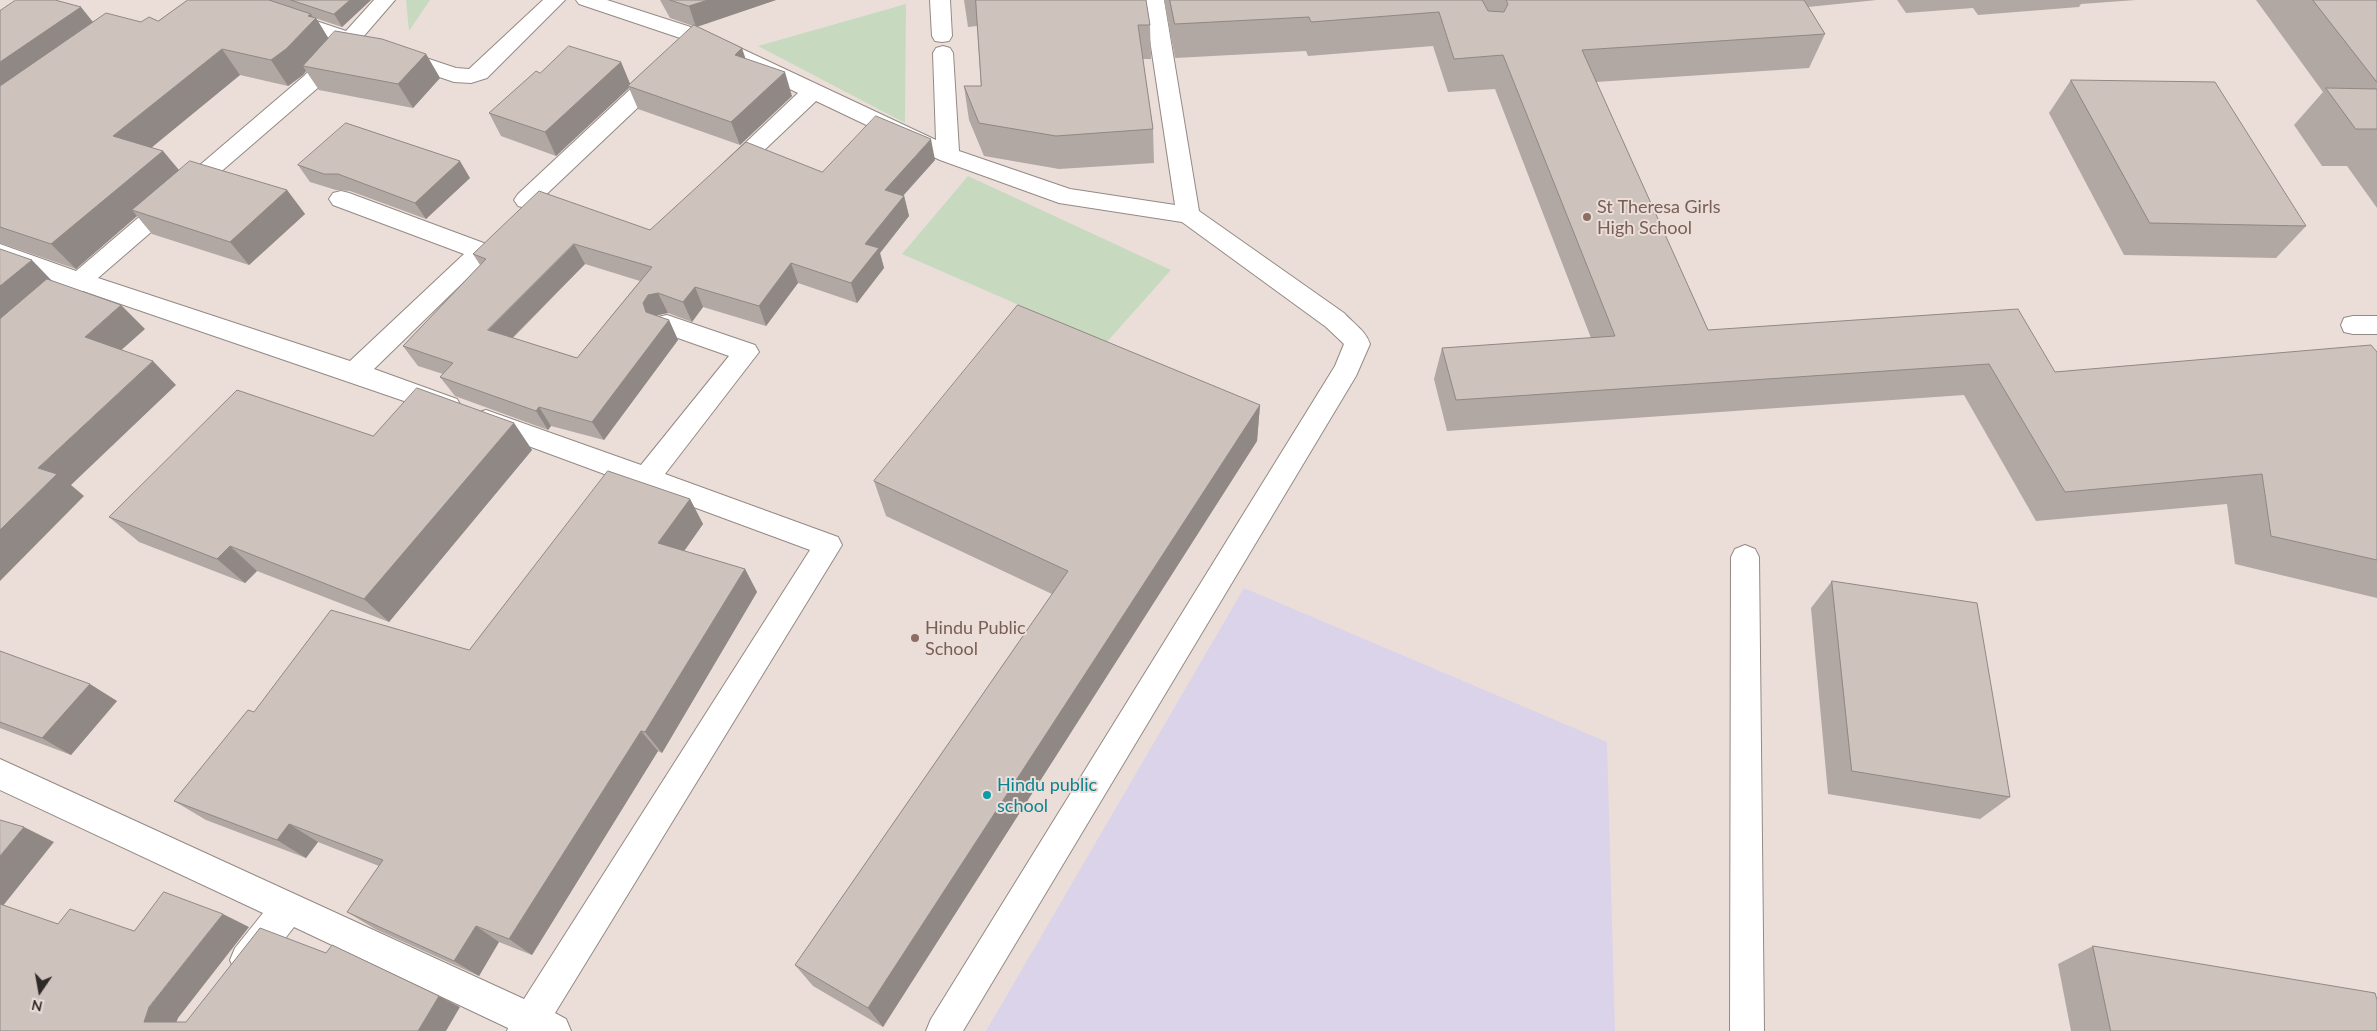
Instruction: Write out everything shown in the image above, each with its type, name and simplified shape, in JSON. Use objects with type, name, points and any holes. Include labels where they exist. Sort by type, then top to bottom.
[{"type":"street","points":[[50,306],[312,81],[385,0]]},
{"type":"street","points":[[267,11],[454,75],[471,76],[479,73],[554,0]]},
{"type":"street","points":[[586,0],[687,49],[813,91],[948,155],[1067,197],[1188,215],[1335,320],[1354,338],[1357,344],[1347,369],[943,1031]]},
{"type":"street","points":[[940,0],[948,155]]},
{"type":"street","points":[[1154,0],[1188,215]]},
{"type":"street","points":[[526,200],[687,49]]},
{"type":"street","points":[[717,183],[813,91]]},
{"type":"street","points":[[341,199],[481,251],[355,372]]},
{"type":"street","points":[[0,253],[79,282],[355,372],[828,544],[537,1027],[289,907],[1,775]]},
{"type":"street","points":[[646,478],[746,352],[667,324]]},
{"type":"street","points":[[1744,557],[1747,1031]]},
{"type":"street","points":[[228,984],[289,907]]},
{"type":"shaded area","points":[[1244,588],[1607,742],[1615,1031],[986,1031]]},
{"type":"green space","points":[[406,0],[430,0],[409,31]]},
{"type":"green space","points":[[906,4],[905,123],[758,46]]},
{"type":"green space","points":[[968,176],[1171,270],[1106,343],[902,254]]},
{"type":"building","points":[[16,0],[55,0],[81,7],[0,62],[0,11]]},
{"type":"building","points":[[188,0],[269,0],[311,14],[308,16],[316,18],[286,49],[271,60],[222,49],[113,136],[163,151],[51,244],[0,227],[0,86],[106,13],[141,22],[149,17],[158,21]]},
{"type":"building","points":[[291,0],[350,0],[334,14]]},
{"type":"building","points":[[670,0],[708,0],[689,6]]},
{"type":"building","points":[[976,0],[1146,0],[1150,25],[1138,25],[1153,129],[1056,136],[979,123],[964,86],[981,86]]},
{"type":"building","points":[[1170,0],[1482,0],[1488,11],[1504,12],[1508,4],[1506,0],[1804,0],[1825,34],[1582,50],[1708,330],[2018,309],[2055,372],[2371,345],[2377,352],[2377,560],[2271,536],[2262,474],[2065,492],[1989,364],[1456,400],[1442,348],[1615,336],[1503,55],[1454,59],[1439,12],[1311,22],[1309,17],[1175,24]]},
{"type":"building","points":[[2313,0],[2377,0],[2377,82]]},
{"type":"building","points":[[694,25],[742,48],[735,55],[785,72],[731,122],[628,86]]},
{"type":"building","points":[[335,31],[382,39],[426,54],[398,84],[303,66]]},
{"type":"building","points":[[569,46],[621,62],[545,132],[489,113],[536,71],[540,73]]},
{"type":"building","points":[[2071,80],[2215,82],[2306,226],[2150,223]]},
{"type":"building","points":[[2326,88],[2377,89],[2377,129],[2356,129]]},
{"type":"building","points":[[876,116],[931,139],[885,190],[904,196],[865,244],[879,248],[851,283],[791,263],[759,306],[695,287],[683,302],[658,293],[648,295],[643,303],[646,312],[669,320],[592,422],[539,407],[536,411],[440,377],[453,363],[403,346],[486,259],[473,254],[539,191],[650,230],[746,142],[822,172]],"holes":[[[574,244],[652,267],[577,358],[488,330]]]},
{"type":"building","points":[[346,123],[460,161],[415,203],[338,174],[324,174],[298,165]]},
{"type":"building","points":[[190,161],[287,190],[230,242],[132,210]]},
{"type":"building","points":[[0,249],[32,260],[0,286]]},
{"type":"building","points":[[47,279],[121,305],[85,337],[153,361],[38,468],[57,474],[0,530],[0,319]]},
{"type":"building","name":"Hindu public school","points":[[1018,305],[1260,405],[868,1008],[795,965],[1068,571],[874,481]]},
{"type":"building","points":[[417,388],[514,423],[364,599],[230,546],[217,559],[109,517],[237,390],[373,436]]},
{"type":"building","points":[[608,471],[690,499],[658,543],[745,569],[645,732],[641,731],[509,939],[476,926],[454,961],[347,912],[383,860],[289,824],[277,840],[174,801],[248,710],[254,712],[331,610],[469,650]]},
{"type":"building","points":[[1832,581],[1977,603],[2010,797],[1852,771]]},
{"type":"building","points":[[0,651],[90,684],[42,738],[0,722]]},
{"type":"building","points":[[0,820],[24,827],[0,856]]},
{"type":"building","points":[[164,892],[223,914],[149,1007],[144,1022],[186,1022],[260,928],[326,953],[332,945],[439,996],[418,1031],[0,1031],[0,904],[58,924],[70,909],[134,931]]},
{"type":"building","points":[[2093,946],[2375,993],[2377,1000],[2377,1031],[2111,1031]]},
{"type":"place","name":"St Theresa Girls High School","points":[[1587,217]]},
{"type":"place","name":"Hindu Public School","points":[[915,638]]},
{"type":"place","name":"Hindu public school","points":[[987,795]]}]
